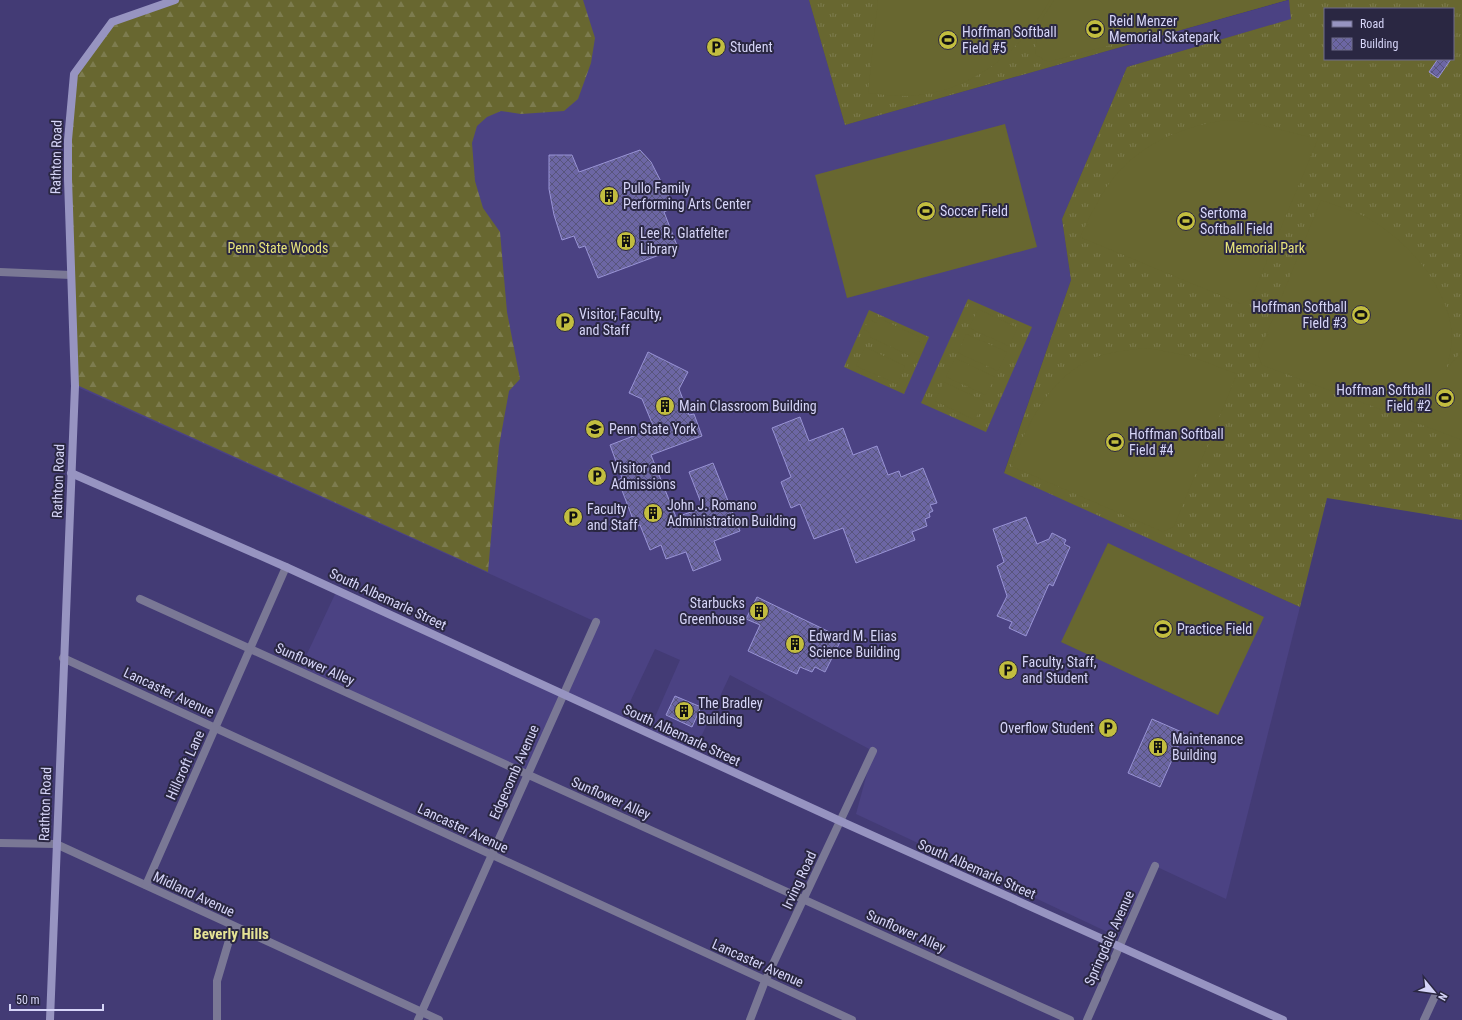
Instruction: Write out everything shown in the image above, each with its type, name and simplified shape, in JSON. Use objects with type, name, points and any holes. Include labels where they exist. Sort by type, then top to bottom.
[{"type":"street","name":"Rathton Road","points":[[50,1020],[74,386],[68,140],[74,74],[112,22],[175,0]]},
{"type":"street","points":[[0,272],[71,275]]},
{"type":"street","name":"South Albemarle Street","points":[[71,473],[286,567],[840,822],[1283,1020]]},
{"type":"street","name":"Hillcroft Lane","points":[[146,885],[286,567]]},
{"type":"street","name":"Sunflower Alley","points":[[140,599],[1070,1020]]},
{"type":"street","name":"Edgecomb Avenue","points":[[419,1016],[596,622]]},
{"type":"street","name":"Lancaster Avenue","points":[[63,658],[491,856],[852,1020]]},
{"type":"street","name":"Irving Road","points":[[750,1020],[765,981],[805,900],[873,751]]},
{"type":"street","name":"Midland Avenue","points":[[0,843],[56,844],[146,885],[419,1016],[439,1020]]},
{"type":"street","name":"Springdale Avenue","points":[[1087,1020],[1155,866]]},
{"type":"street","points":[[217,1020],[217,981],[234,927]]},
{"type":"street","points":[[1424,1020],[1435,996]]},
{"type":"shaded area","name":"Penn State York","points":[[175,0],[809,0],[845,125],[1289,0],[1292,19],[1127,67],[1062,219],[1071,280],[1004,472],[1300,607],[1226,899],[1155,866],[1116,936],[856,814],[873,751],[730,675],[693,754],[648,733],[680,660],[655,649],[621,721],[563,694],[596,622],[75,386]]},
{"type":"shaded area","points":[[337,590],[563,694],[527,774],[299,671]]},
{"type":"green space","name":"Penn State Woods","points":[[175,0],[583,0],[595,38],[591,63],[578,99],[564,111],[521,114],[501,111],[487,117],[477,126],[472,143],[475,181],[483,208],[500,232],[507,312],[520,379],[509,391],[499,446],[488,572],[77,385],[68,179],[74,74],[112,22]]},
{"type":"green space","points":[[809,0],[1287,0],[845,125]]},
{"type":"green space","name":"Hoffman Softball Field #5","points":[[878,0],[1050,0],[1024,37],[990,68],[971,79],[950,88],[928,94],[905,96],[868,93]]},
{"type":"green space","name":"Reid Menzer Memorial Skatepark","points":[[1054,0],[1287,0],[1158,36],[1155,33],[1048,62],[1036,55],[1036,46],[1042,20]]},
{"type":"green space","name":"Memorial Park","points":[[1289,0],[1462,0],[1462,520],[1327,498],[1300,607],[1004,473],[1071,280],[1062,219],[1127,67],[1291,19]]},
{"type":"green space","name":"Sertoma Softball Field","points":[[1227,120],[1249,122],[1318,139],[1251,299],[1241,304],[1080,237],[1105,190],[1126,164],[1152,145],[1180,131],[1195,126]]},
{"type":"green space","name":"Soccer Field","points":[[1005,124],[1037,247],[847,298],[815,175]]},
{"type":"green space","name":"Hoffman Softball Field #3","points":[[1321,200],[1364,216],[1380,225],[1410,251],[1423,266],[1434,283],[1443,300],[1449,318],[1452,337],[1446,370],[1462,351],[1462,440],[1262,365],[1258,355]]},
{"type":"green space","points":[[968,299],[1032,327],[986,432],[921,403]]},
{"type":"green space","points":[[978,309],[1018,328],[1009,346],[969,328]]},
{"type":"green space","points":[[869,310],[929,337],[904,394],[844,367]]},
{"type":"green space","points":[[879,318],[919,337],[917,341],[924,344],[919,355],[912,352],[910,356],[870,337],[871,333],[864,330],[869,319],[876,323]]},
{"type":"green space","points":[[966,334],[1007,352],[998,371],[958,353]]},
{"type":"green space","points":[[865,347],[905,366],[897,384],[856,366]]},
{"type":"green space","name":"Hoffman Softball Field #4","points":[[1147,348],[1190,356],[1237,374],[1174,526],[1163,532],[1011,466],[1031,421],[1039,407],[1059,382],[1071,371],[1085,362],[1099,356],[1115,352]]},
{"type":"green space","points":[[955,358],[995,377],[986,395],[946,377]]},
{"type":"green space","points":[[944,382],[984,401],[975,420],[935,401]]},
{"type":"green space","name":"Practice Field","points":[[1108,543],[1264,617],[1218,715],[1061,642]]},
{"type":"building","points":[[1437,60],[1450,60],[1438,78],[1429,72]]},
{"type":"building","name":"Pullo Family Performing Arts Center","points":[[640,150],[651,162],[674,207],[664,212],[678,248],[598,278],[585,246],[579,248],[574,236],[562,240],[554,215],[549,189],[549,155],[572,155],[579,172]]},
{"type":"building","points":[[648,352],[688,372],[679,389],[689,415],[694,414],[702,436],[651,455],[676,517],[703,508],[689,472],[713,463],[740,531],[714,541],[721,560],[693,571],[686,552],[666,559],[661,545],[650,550],[640,525],[636,527],[618,480],[622,478],[610,445],[654,428],[642,399],[629,393]]},
{"type":"building","points":[[800,417],[809,441],[843,428],[853,455],[877,446],[888,475],[899,471],[901,477],[923,468],[937,503],[930,505],[933,511],[929,513],[930,517],[925,519],[927,526],[912,532],[915,540],[856,563],[843,528],[814,539],[800,504],[791,508],[781,482],[791,477],[772,428]]},
{"type":"building","points":[[1026,517],[1037,544],[1049,539],[1052,533],[1066,540],[1064,544],[1070,547],[1053,586],[1049,584],[1026,636],[1009,628],[1012,622],[997,616],[1007,596],[997,566],[1004,562],[993,529]]},
{"type":"building","name":"Edward M. Elias Science Building","points":[[757,597],[842,638],[825,672],[815,667],[812,672],[800,667],[797,674],[748,651],[760,625],[746,619]]},
{"type":"building","name":"The Bradley Building","points":[[675,696],[701,707],[692,727],[666,715]]},
{"type":"building","name":"Maintenance Building","points":[[1152,719],[1184,733],[1160,787],[1128,773]]},
{"type":"place","name":"Reid Menzer Memorial Skatepark","points":[[1095,29]]},
{"type":"place","name":"Hoffman Softball Field #5","points":[[948,40]]},
{"type":"place","name":"Student","points":[[716,47]]},
{"type":"place","name":"Pullo Family Performing Arts Center","points":[[609,196]]},
{"type":"place","name":"Soccer Field","points":[[926,211]]},
{"type":"place","name":"Sertoma Softball Field","points":[[1186,221]]},
{"type":"place","name":"Lee R. Glatfelter Library","points":[[626,241]]},
{"type":"place","name":"Hoffman Softball Field #3","points":[[1361,315]]},
{"type":"place","name":"Visitor, Faculty, and Staff","points":[[565,322]]},
{"type":"place","name":"Hoffman Softball Field #2","points":[[1445,398]]},
{"type":"place","name":"Main Classroom Building","points":[[665,406]]},
{"type":"place","name":"Penn State York","points":[[595,429]]},
{"type":"place","name":"Hoffman Softball Field #4","points":[[1115,442]]},
{"type":"place","name":"Visitor and Admissions","points":[[597,476]]},
{"type":"place","name":"John J. Romano Administration Building","points":[[653,513]]},
{"type":"place","name":"Faculty and Staff","points":[[573,517]]},
{"type":"place","name":"Starbucks Greenhouse","points":[[759,611]]},
{"type":"place","name":"Practice Field","points":[[1163,629]]},
{"type":"place","name":"Edward M. Elias Science Building","points":[[795,644]]},
{"type":"place","name":"Faculty, Staff, and Student","points":[[1008,670]]},
{"type":"place","name":"The Bradley Building","points":[[684,711]]},
{"type":"place","name":"Overflow Student","points":[[1108,728]]},
{"type":"place","name":"Maintenance Building","points":[[1158,747]]},
{"type":"district","name":"Beverly Hills","points":[[231,934]]}]
